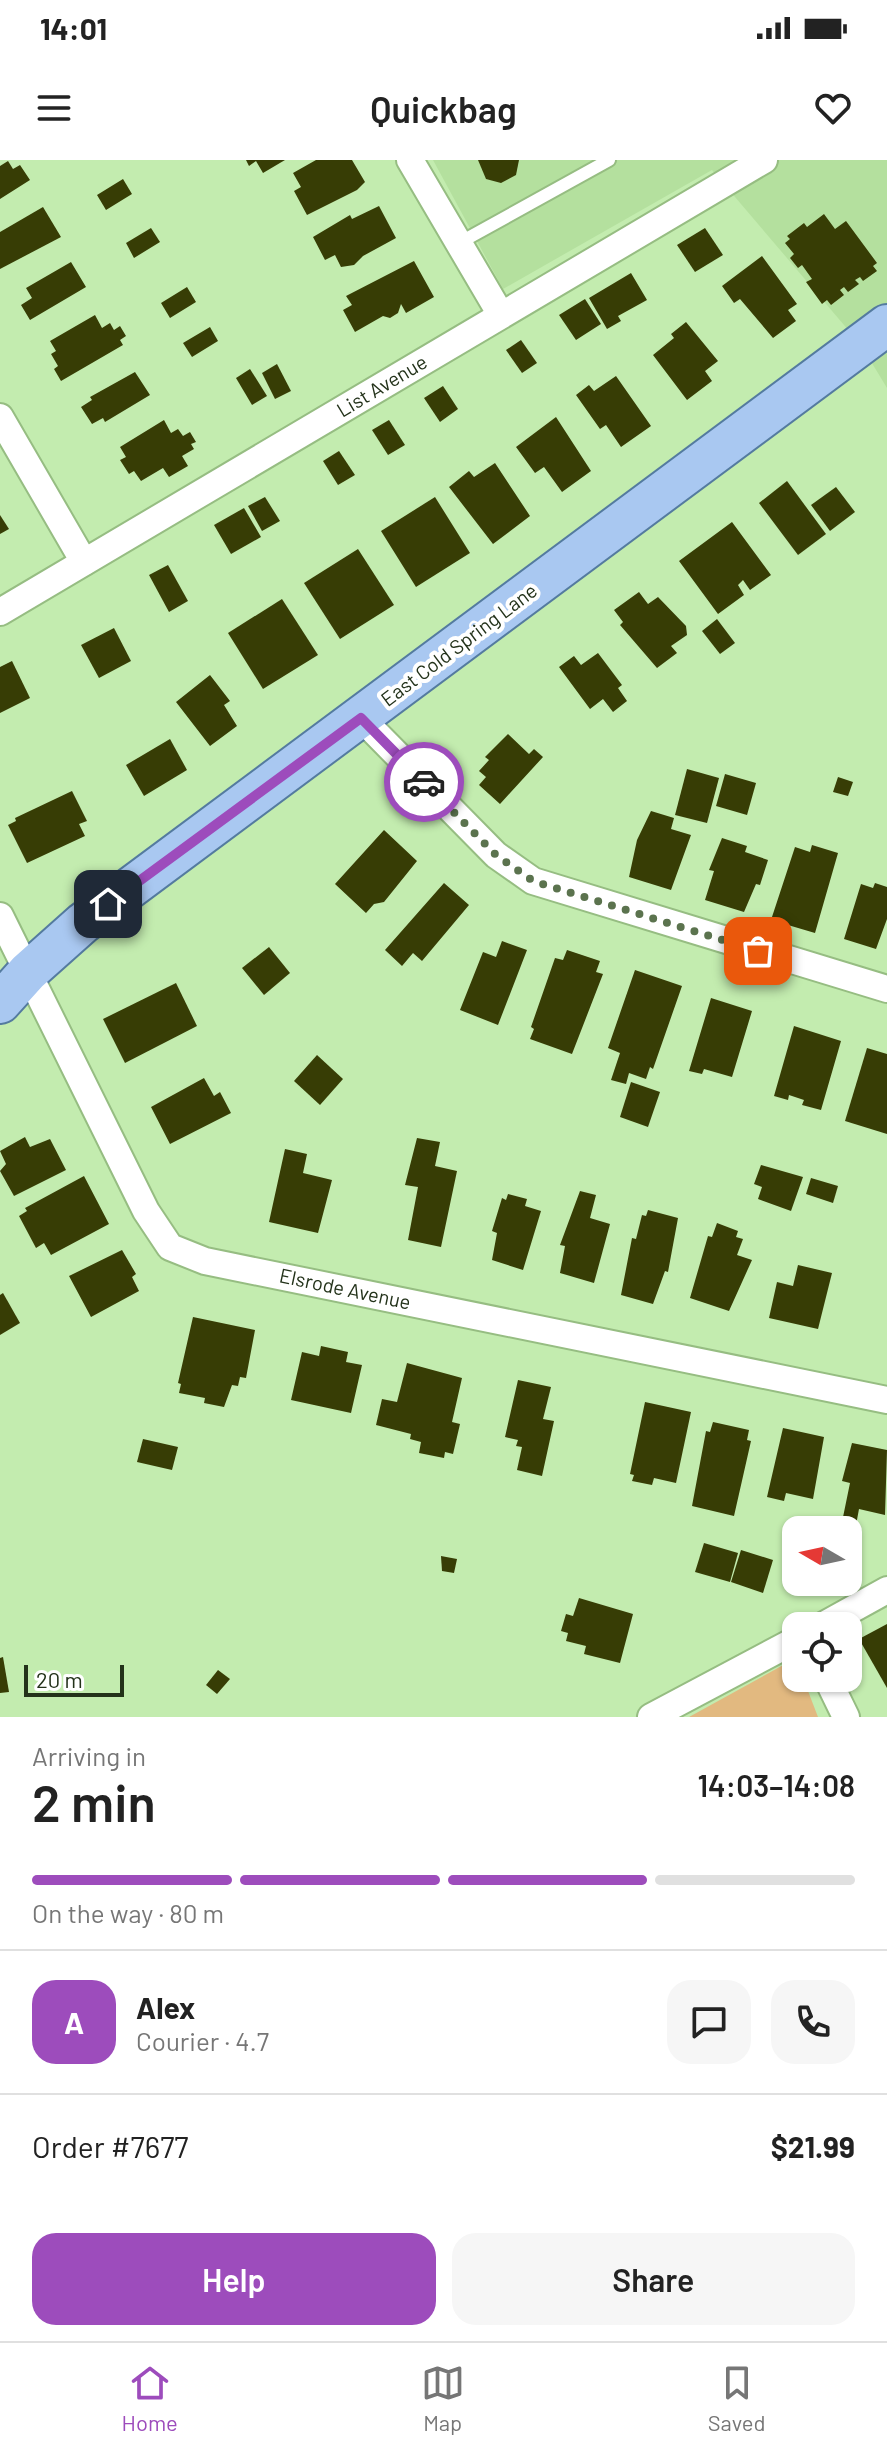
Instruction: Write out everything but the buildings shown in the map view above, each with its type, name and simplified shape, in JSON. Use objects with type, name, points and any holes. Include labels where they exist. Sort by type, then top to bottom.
[{"type":"main road","name":"East Cold Spring Lane","points":[[0,1003],[28,972],[83,923],[885,331]]},
{"type":"street","points":[[410,160],[501,315]]},
{"type":"street","name":"List Avenue","points":[[0,612],[754,163]]},
{"type":"street","points":[[0,417],[84,562]]},
{"type":"street","points":[[361,718],[496,855],[533,881],[887,989]]},
{"type":"street","name":"Elsrode Avenue","points":[[0,916],[146,1211],[170,1247],[185,1254],[887,1400]]},
{"type":"street","points":[[847,1612],[887,1590]]},
{"type":"street","points":[[651,1717],[782,1647]]},
{"type":"street","points":[[834,1692],[846,1717]]},
{"type":"lane","points":[[459,243],[609,160]]},
{"type":"shaded area","points":[[433,160],[887,160],[887,388],[861,345],[712,170],[503,289]]},
{"type":"shaded area","points":[[782,1666],[782,1692],[808,1692],[818,1717],[689,1717]]},
{"type":"way so far","points":[[424,782],[496,855],[516,872],[533,881],[758,951]]},
{"type":"route","points":[[108,904],[361,718],[424,782]]}]
